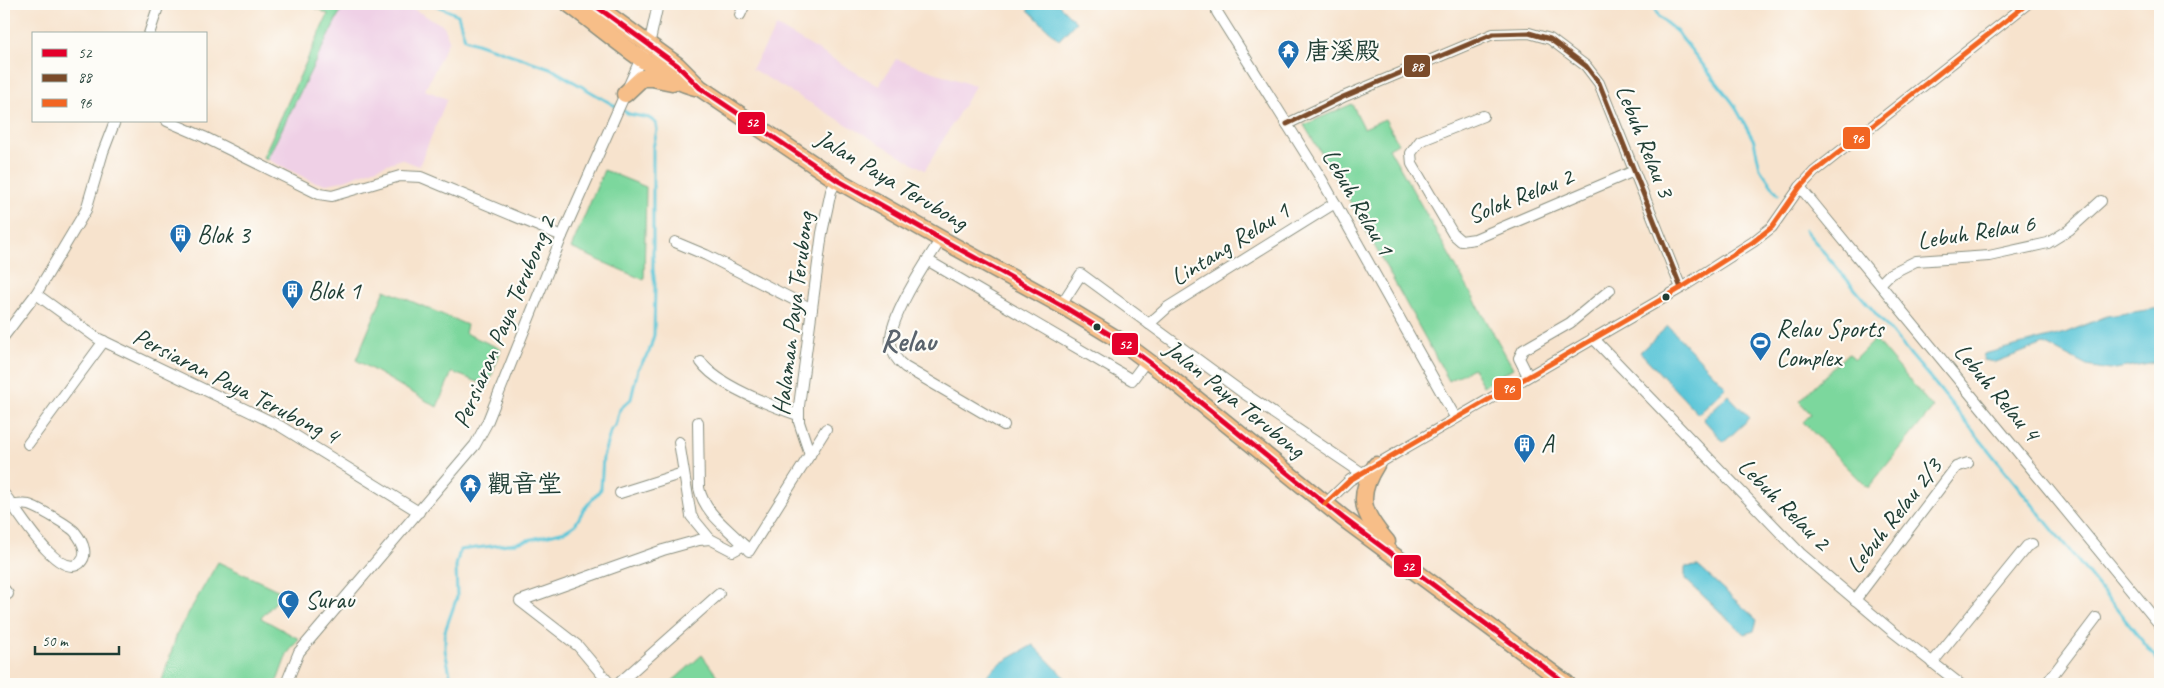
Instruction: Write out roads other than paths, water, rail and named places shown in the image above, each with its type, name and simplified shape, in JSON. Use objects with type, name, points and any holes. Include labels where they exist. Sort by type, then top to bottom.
[{"type":"main road","name":"Jalan Paya Terubong","points":[[569,4],[645,52],[680,68],[692,86],[837,180],[1092,322],[1147,360],[1325,504],[1567,684]]},
{"type":"main road","name":"Jalan Paya Terubong","points":[[593,4],[645,52]]},
{"type":"main road","points":[[624,97],[642,78],[652,78],[692,86]]},
{"type":"main road","points":[[1369,469],[1363,493],[1366,513],[1372,524],[1405,563]]},
{"type":"street","points":[[150,32],[159,4]]},
{"type":"street","name":"Persiaran Paya Terubong 2","points":[[286,684],[299,652],[466,457],[487,424],[562,236],[645,52],[658,4]]},
{"type":"street","points":[[740,15],[745,4]]},
{"type":"street","points":[[1325,504],[1350,480],[1455,417],[1681,288],[1753,242],[1772,227],[1800,187],[1831,158],[2027,4]]},
{"type":"street","name":"Lebuh Relau 1","points":[[1217,12],[1335,203],[1455,417]]},
{"type":"street","name":"Lebuh Relau 3","points":[[1287,124],[1343,97],[1493,34],[1529,33],[1550,39],[1560,45],[1594,74],[1615,120],[1681,288]]},
{"type":"street","name":"Solok Relau 2","points":[[1483,116],[1420,141],[1411,154],[1412,164],[1453,234],[1461,241],[1475,239],[1634,171]]},
{"type":"street","points":[[4,336],[36,294],[86,210],[102,152],[115,122]]},
{"type":"street","points":[[169,122],[204,137],[319,194],[332,196],[400,176],[422,177],[562,236]]},
{"type":"street","name":"Halaman Paya Terubong","points":[[810,454],[798,415],[826,212],[831,191],[837,180]]},
{"type":"street","name":"Lebuh Relau 4","points":[[1800,187],[2160,625]]},
{"type":"street","name":"Lebuh Relau 6","points":[[1880,284],[1890,274],[1916,261],[1989,256],[2048,243],[2069,230],[2101,201]]},
{"type":"street","name":"Lintang Relau 1","points":[[1149,324],[1168,307],[1335,203]]},
{"type":"street","points":[[941,239],[927,260],[892,327],[890,344],[893,353],[905,367],[1004,425]]},
{"type":"street","points":[[675,242],[706,255],[812,309]]},
{"type":"street","name":"Jalan Paya Terubong","points":[[927,260],[1132,380],[1147,360]]},
{"type":"street","points":[[1061,304],[1081,274],[1242,392],[1369,469]]},
{"type":"street","points":[[1528,376],[1519,358],[1523,350],[1570,323],[1610,290]]},
{"type":"street","name":"Persiaran Paya Terubong 4","points":[[36,294],[104,342],[280,426],[418,512]]},
{"type":"street","name":"Lebuh Relau 2","points":[[1593,338],[1800,553],[1855,600],[1960,684]]},
{"type":"street","points":[[28,444],[104,342]]},
{"type":"street","points":[[700,362],[712,374],[770,406],[798,415]]},
{"type":"street","points":[[698,422],[699,488],[701,498],[707,510],[747,548]]},
{"type":"street","name":"Halaman Paya Terubong","points":[[747,548],[826,429]]},
{"type":"street","points":[[679,442],[689,510],[710,539],[733,552],[747,548]]},
{"type":"street","name":"Lebuh Relau 2/3","points":[[1855,600],[1956,467],[1968,463]]},
{"type":"street","points":[[620,493],[683,473]]},
{"type":"street","points":[[4,494],[14,505],[21,521],[58,562],[69,566],[78,564],[82,560],[85,554],[83,544],[74,531],[30,506],[14,505]]},
{"type":"street","points":[[610,684],[578,646],[520,601],[663,550],[699,540],[710,539]]},
{"type":"street","points":[[1932,663],[2027,546],[2032,544]]},
{"type":"street","points":[[618,684],[719,594]]},
{"type":"street","points":[[2046,684],[2096,618]]},
{"type":"water","points":[[1028,4],[1058,4],[1076,22],[1059,40],[1028,10]]},
{"type":"water","points":[[2160,308],[2160,361],[2110,370],[2087,366],[2044,344],[1996,362],[1983,360],[1984,354],[2065,333],[2107,316]]},
{"type":"water","points":[[1668,326],[1726,387],[1698,414],[1640,352]]},
{"type":"water","points":[[1728,395],[1750,418],[1724,442],[1703,419]]},
{"type":"water","points":[[1698,566],[1757,620],[1754,631],[1744,634],[1685,579],[1685,567]]},
{"type":"water","points":[[1033,645],[1071,684],[978,684],[999,664]]},
{"type":"waterway","points":[[433,4],[458,15],[465,39],[550,68],[629,114],[649,118],[656,123],[657,130],[653,148],[654,335],[649,352],[638,369],[631,399],[620,409],[616,425],[611,430],[603,457],[601,489],[584,509],[575,525],[565,531],[516,543],[460,550],[456,566],[457,597],[445,631],[445,650],[452,684]]},
{"type":"waterway","points":[[1652,4],[1659,17],[1677,32],[1733,103],[1754,141],[1760,168],[1778,194]]},
{"type":"waterway","points":[[1805,230],[1932,380],[2160,663]]},
{"type":"place","name":"唐溪殿","points":[[1289,70]]},
{"type":"place","name":"Blok 3","points":[[181,254]]},
{"type":"place","name":"Blok 1","points":[[292,310]]},
{"type":"place","name":"Relau Sports Complex","points":[[1760,362]]},
{"type":"place","name":"A","points":[[1525,463]]},
{"type":"place","name":"觀音堂","points":[[471,503]]},
{"type":"place","name":"Surau","points":[[289,619]]},
{"type":"district","name":"Relau","points":[[908,341]]}]
